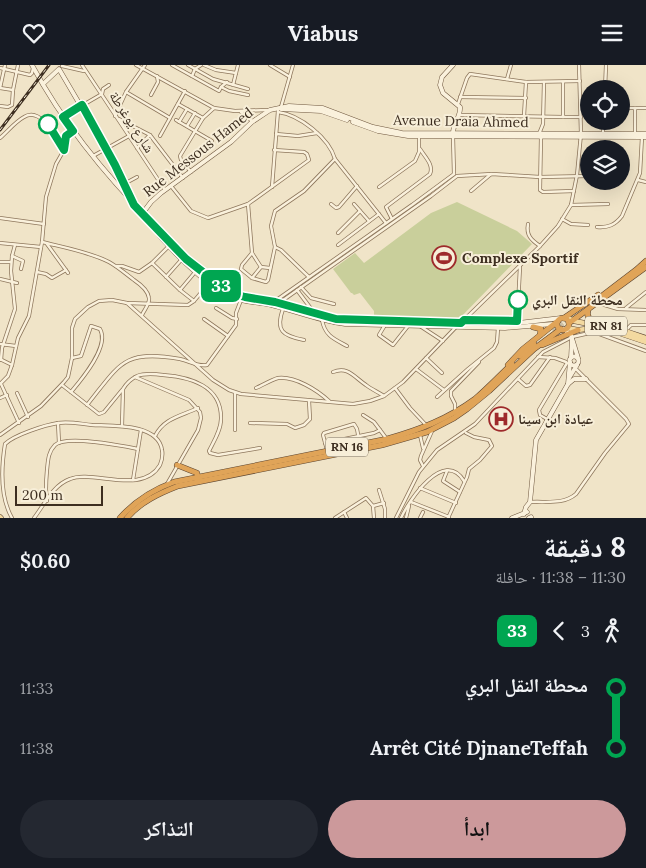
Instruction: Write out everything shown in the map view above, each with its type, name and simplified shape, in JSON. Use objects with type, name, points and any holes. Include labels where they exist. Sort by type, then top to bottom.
[{"type":"highway","name":"RN 16","points":[[566,325],[646,261]]},
{"type":"highway","name":"RN 16","points":[[120,518],[142,497],[166,485],[360,445],[430,428],[467,409],[529,353],[646,267]]},
{"type":"highway","points":[[588,309],[587,314],[595,328]]},
{"type":"highway","points":[[529,353],[566,325]]},
{"type":"highway","points":[[503,372],[513,358],[540,335],[566,325],[578,330]]},
{"type":"highway","points":[[533,327],[541,329],[540,335]]},
{"type":"highway","name":"RN 16","points":[[127,518],[146,501],[178,486],[382,445],[420,435],[474,399],[527,349],[553,331]]},
{"type":"highway","points":[[177,465],[197,473],[198,477]]},
{"type":"main road","name":"RN 81","points":[[566,325],[624,332],[646,338]]},
{"type":"main road","name":"RN 81","points":[[578,330],[595,328]]},
{"type":"main road","name":"RN 81","points":[[624,332],[646,342]]},
{"type":"street","points":[[0,106],[8,107],[12,105],[18,65]]},
{"type":"street","name":"شارع يوغرطة","points":[[82,65],[165,190]]},
{"type":"street","points":[[136,65],[144,67],[214,107],[240,111],[270,110]]},
{"type":"street","points":[[173,65],[219,91],[220,87],[227,82]]},
{"type":"street","points":[[188,65],[213,79],[248,89]]},
{"type":"street","points":[[192,76],[195,69],[202,65],[216,70],[236,73]]},
{"type":"street","points":[[233,85],[238,65]]},
{"type":"street","points":[[270,65],[290,77]]},
{"type":"street","points":[[272,187],[279,110],[292,65]]},
{"type":"street","points":[[452,65],[442,77],[440,85],[443,93],[458,105],[460,110],[460,115],[454,125],[452,135],[455,175]]},
{"type":"street","points":[[507,79],[511,65]]},
{"type":"street","points":[[458,105],[467,78],[470,75],[526,82],[580,81],[579,65]]},
{"type":"street","points":[[605,80],[606,65]]},
{"type":"street","points":[[13,90],[0,88],[3,67],[30,75],[32,73],[32,66]]},
{"type":"street","points":[[32,66],[73,131],[134,205],[211,282],[237,295],[340,319],[456,327],[498,328],[566,325]]},
{"type":"street","points":[[61,67],[86,71]]},
{"type":"street","points":[[43,85],[61,67]]},
{"type":"street","points":[[61,67],[134,205]]},
{"type":"street","points":[[144,67],[126,92],[116,117],[150,135],[183,178]]},
{"type":"street","points":[[151,95],[158,81],[157,76]]},
{"type":"street","points":[[524,116],[526,82]]},
{"type":"street","points":[[544,82],[543,124],[540,136],[540,190],[543,193],[574,191]]},
{"type":"street","points":[[563,82],[563,117]]},
{"type":"street","points":[[63,117],[102,94],[103,89],[109,85]]},
{"type":"street","points":[[220,87],[248,95]]},
{"type":"street","points":[[160,136],[184,91]]},
{"type":"street","points":[[126,92],[170,118]]},
{"type":"street","points":[[460,97],[526,98]]},
{"type":"street","points":[[178,104],[203,118]]},
{"type":"street","points":[[191,171],[180,157],[203,118],[214,107]]},
{"type":"street","points":[[630,108],[646,108]]},
{"type":"street","points":[[635,108],[635,133]]},
{"type":"street","points":[[180,122],[187,109]]},
{"type":"street","name":"Avenue Draia Ahmed","points":[[270,110],[321,111],[373,127],[402,133],[644,136]]},
{"type":"street","name":"Rue Messous Hamed","points":[[144,216],[150,201],[231,142],[252,121],[270,110]]},
{"type":"street","points":[[279,110],[296,117],[317,133],[330,147],[335,159],[358,185],[387,225]]},
{"type":"street","points":[[240,111],[252,121]]},
{"type":"street","points":[[187,126],[195,113]]},
{"type":"street","points":[[460,115],[580,117]]},
{"type":"street","points":[[0,139],[23,117],[38,116],[48,124],[64,150]]},
{"type":"street","points":[[176,119],[212,141]]},
{"type":"street","name":"Avenue Draia Ahmed","points":[[347,119],[378,131],[402,136],[452,135]]},
{"type":"street","points":[[126,303],[142,315],[213,380],[236,393],[353,404],[376,400],[395,388],[416,369],[462,321],[540,246],[562,219],[571,205],[574,191],[581,130]]},
{"type":"street","points":[[19,423],[0,384],[8,376],[16,346],[29,316],[42,242],[47,191],[56,164],[64,150],[66,136],[73,131]]},
{"type":"street","points":[[276,134],[298,136],[317,133]]},
{"type":"street","name":"Avenue Draia Ahmed","points":[[581,136],[604,133],[635,133],[644,136]]},
{"type":"street","points":[[137,148],[150,135]]},
{"type":"street","points":[[93,156],[129,136]]},
{"type":"street","points":[[597,227],[610,227],[620,219],[637,180],[644,136]]},
{"type":"street","points":[[378,187],[412,163],[417,157],[420,149],[419,137]]},
{"type":"street","points":[[394,222],[386,207],[432,171],[431,166],[420,149]]},
{"type":"street","points":[[171,186],[191,211],[208,218],[248,204],[309,160],[306,153],[274,150]]},
{"type":"street","points":[[252,253],[241,267],[252,278],[266,282],[275,247],[271,226],[275,211],[304,191],[335,159]]},
{"type":"street","points":[[276,304],[455,175],[492,174],[540,177],[577,175]]},
{"type":"street","points":[[471,191],[492,174]]},
{"type":"street","points":[[276,304],[310,277],[394,222],[455,175]]},
{"type":"street","points":[[124,184],[137,177]]},
{"type":"street","points":[[637,180],[646,182]]},
{"type":"street","points":[[331,204],[336,208],[340,207],[358,185]]},
{"type":"street","points":[[248,204],[252,253],[261,267],[270,269]]},
{"type":"street","points":[[354,204],[369,221]]},
{"type":"street","points":[[571,205],[608,204]]},
{"type":"street","points":[[338,233],[360,211]]},
{"type":"street","points":[[338,245],[379,214]]},
{"type":"street","points":[[144,216],[182,259],[227,295],[242,300],[276,304],[283,309],[321,320],[345,324],[462,321],[595,328],[646,351]]},
{"type":"street","points":[[0,218],[44,224]]},
{"type":"street","points":[[562,219],[570,224],[588,225]]},
{"type":"street","points":[[528,224],[527,231],[529,237],[540,246]]},
{"type":"street","points":[[42,242],[92,256],[116,267],[142,286],[149,297],[148,304],[142,315]]},
{"type":"street","points":[[0,243],[40,247]]},
{"type":"street","points":[[46,243],[68,273]]},
{"type":"street","points":[[12,365],[0,359],[2,344],[15,309],[11,262],[15,245]]},
{"type":"street","points":[[116,267],[139,272],[152,263],[169,246]]},
{"type":"street","points":[[275,247],[286,254],[310,277]]},
{"type":"street","points":[[12,256],[23,261],[21,269]]},
{"type":"street","points":[[166,277],[182,259]]},
{"type":"street","points":[[0,262],[11,262]]},
{"type":"street","points":[[152,263],[194,301]]},
{"type":"street","points":[[517,323],[520,265]]},
{"type":"street","points":[[252,278],[261,267]]},
{"type":"street","points":[[37,272],[52,278],[66,270]]},
{"type":"street","points":[[180,290],[196,271]]},
{"type":"street","points":[[0,279],[17,283]]},
{"type":"street","points":[[0,435],[28,417],[53,395],[68,377],[72,358],[72,327],[75,319],[81,312],[94,303],[104,300],[126,303],[182,305],[194,301],[211,282]]},
{"type":"street","points":[[301,287],[310,298],[334,304]]},
{"type":"street","points":[[297,290],[321,320],[327,335],[347,346]]},
{"type":"street","points":[[625,308],[646,292]]},
{"type":"street","points":[[87,405],[113,371],[129,359],[158,356],[182,359],[202,366],[208,364],[236,325],[237,310],[242,300]]},
{"type":"street","points":[[598,303],[618,309],[646,310]]},
{"type":"street","points":[[216,308],[237,319]]},
{"type":"street","points":[[283,309],[280,325],[285,335],[304,340]]},
{"type":"street","points":[[204,319],[228,335]]},
{"type":"street","points":[[387,322],[379,335],[393,345],[409,325]]},
{"type":"street","points":[[419,325],[442,341]]},
{"type":"street","points":[[396,518],[424,466],[445,443],[466,432],[475,424],[566,325]]},
{"type":"street","points":[[512,518],[526,511],[530,502],[536,440],[579,361],[566,325]]},
{"type":"street","points":[[566,325],[569,362],[568,381]]},
{"type":"street","points":[[624,332],[627,327],[632,325],[646,325]]},
{"type":"street","points":[[71,392],[99,351],[102,335],[97,326],[91,326],[81,356],[72,358]]},
{"type":"street","points":[[437,397],[496,345],[498,328]]},
{"type":"street","points":[[2,344],[16,346]]},
{"type":"street","points":[[548,419],[540,415],[539,410],[569,362],[574,356],[578,358]]},
{"type":"street","points":[[530,502],[551,500],[563,502],[570,499],[576,494],[605,453],[629,424],[576,366],[550,357],[537,357]]},
{"type":"street","points":[[518,379],[530,386],[550,357]]},
{"type":"street","points":[[426,359],[442,373]]},
{"type":"street","points":[[455,412],[455,403],[450,393],[479,360]]},
{"type":"street","points":[[333,372],[340,369],[348,371],[364,384],[384,395]]},
{"type":"street","points":[[416,369],[444,390]]},
{"type":"street","points":[[62,385],[96,413],[102,414],[135,377],[148,374],[192,380],[207,388],[217,400],[221,419],[217,434],[209,451],[210,453],[218,455],[260,448]]},
{"type":"street","points":[[135,377],[189,400],[198,408],[201,418],[198,430],[166,485]]},
{"type":"street","points":[[459,377],[462,380]]},
{"type":"street","points":[[256,388],[277,379],[296,381],[323,395],[330,402]]},
{"type":"street","points":[[568,381],[586,379]]},
{"type":"street","points":[[395,388],[410,408],[430,428],[431,437],[420,457],[424,466]]},
{"type":"street","points":[[122,426],[123,389]]},
{"type":"street","points":[[17,393],[28,417]]},
{"type":"street","points":[[234,430],[236,393]]},
{"type":"street","points":[[0,398],[6,395]]},
{"type":"street","points":[[250,423],[287,424],[295,428],[301,427],[310,419],[309,401]]},
{"type":"street","points":[[155,437],[159,429],[167,421],[198,408]]},
{"type":"street","points":[[363,415],[374,422],[387,439]]},
{"type":"street","points":[[58,423],[58,443]]},
{"type":"street","points":[[12,518],[3,499],[2,464],[5,445],[12,439],[58,423],[122,426],[141,429],[155,437],[162,447],[159,467],[150,475],[133,480],[73,477],[57,488],[34,518]]},
{"type":"street","points":[[328,451],[323,435],[325,432],[351,425],[356,425],[360,445]]},
{"type":"street","points":[[133,480],[141,429]]},
{"type":"street","points":[[325,443],[380,430]]},
{"type":"street","points":[[410,503],[449,517],[470,467],[480,460],[492,445],[489,441],[474,437],[466,432]]},
{"type":"street","points":[[420,435],[424,450]]},
{"type":"street","points":[[47,501],[45,494],[48,458],[51,450],[58,443],[70,441],[98,443],[138,449]]},
{"type":"street","points":[[0,444],[5,445]]},
{"type":"street","points":[[447,471],[444,482],[460,492]]},
{"type":"street","points":[[401,518],[420,488],[435,474],[451,471],[458,474],[464,481]]},
{"type":"street","points":[[420,488],[456,503]]},
{"type":"street","points":[[379,490],[384,503],[386,518]]},
{"type":"street","points":[[335,518],[366,497],[373,506],[374,518]]},
{"type":"street","points":[[373,506],[384,503]]},
{"type":"street","points":[[406,518],[410,503]]},
{"type":"street","points":[[526,511],[530,518]]},
{"type":"street","points":[[344,512],[348,518]]},
{"type":"street","points":[[420,518],[423,512]]},
{"type":"street","points":[[434,518],[437,512]]},
{"type":"green space","name":"Complexe Sportif","points":[[457,202],[517,231],[532,244],[459,319],[374,315],[374,311],[360,293],[354,295],[351,293],[333,269],[355,253],[364,263],[431,213]]},
{"type":"tunnel","points":[[553,331],[573,316]]},
{"type":"railway","points":[[0,130],[49,65]]},
{"type":"bus line","name":"33","points":[[48,124],[64,150],[66,136],[73,131],[63,117],[82,105],[115,165],[134,205],[186,259],[230,293],[269,301],[336,319],[461,323],[464,320],[517,321],[518,300]]},
{"type":"place","name":"Complexe Sportif","points":[[444,258]]},
{"type":"place","name":"محطة النقل البري","points":[[518,300]]},
{"type":"place","name":"عيادة ابن سينا","points":[[501,419]]}]
